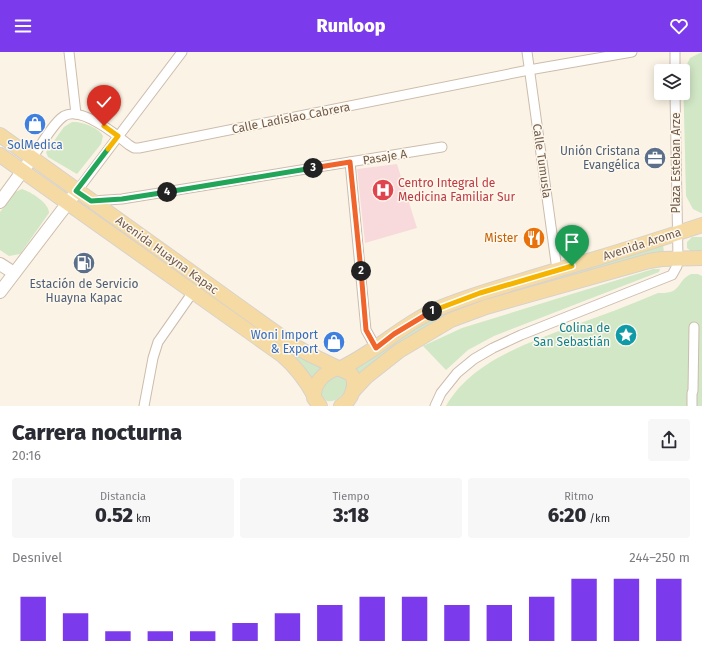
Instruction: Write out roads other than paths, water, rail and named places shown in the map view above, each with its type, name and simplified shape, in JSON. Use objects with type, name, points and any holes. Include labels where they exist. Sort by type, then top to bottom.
[{"type":"main road","name":"Avenida Huayna Kapac","points":[[0,135],[76,191],[293,345],[353,376],[355,383],[353,391]]},
{"type":"main road","name":"Avenida Huayna Kapac","points":[[0,155],[292,364],[304,378],[316,401]]},
{"type":"main road","name":"Avenida Aroma","points":[[316,401],[317,384],[322,376],[376,348],[418,318],[440,307],[480,293],[702,225]]},
{"type":"main road","name":"Avenida Aroma","points":[[343,406],[353,391],[366,377],[399,351],[450,320],[486,308],[631,266],[662,259],[701,259]]},
{"type":"street","points":[[0,202],[59,121],[64,116],[76,114],[69,52]]},
{"type":"street","points":[[0,292],[182,52]]},
{"type":"street","name":"Calle Tumusla","points":[[527,52],[557,270]]},
{"type":"street","name":"Calle Ladislao Cabrera","points":[[76,114],[104,126],[134,148],[139,148],[529,70],[632,52]]},
{"type":"street","points":[[675,52],[675,64]]},
{"type":"street","name":"Plaza Esteban Arze","points":[[675,100],[676,234],[678,258]]},
{"type":"street","name":"Pasaje A","points":[[91,201],[122,199],[442,147]]},
{"type":"street","points":[[350,162],[366,330],[376,348]]},
{"type":"street","points":[[435,406],[442,393],[457,373],[474,359],[521,335],[665,279],[672,275],[677,266],[678,258]]},
{"type":"street","points":[[0,264],[14,273]]},
{"type":"street","points":[[144,406],[153,358],[158,342],[193,292]]},
{"type":"street","points":[[692,406],[694,327]]},
{"type":"place","name":"SolMedica","points":[[35,124]]},
{"type":"place","name":"Unión Cristana Evangélica","points":[[655,158]]},
{"type":"place","name":"Centro Integral de Medicina Familiar Sur","points":[[383,190]]},
{"type":"place","name":"Mister","points":[[534,238]]},
{"type":"place","name":"Estación de Servicio Huayna Kapac","points":[[84,263]]},
{"type":"place","name":"Colina de San Sebastián","points":[[626,335]]},
{"type":"place","name":"Woni Import & Export","points":[[334,342]]}]
